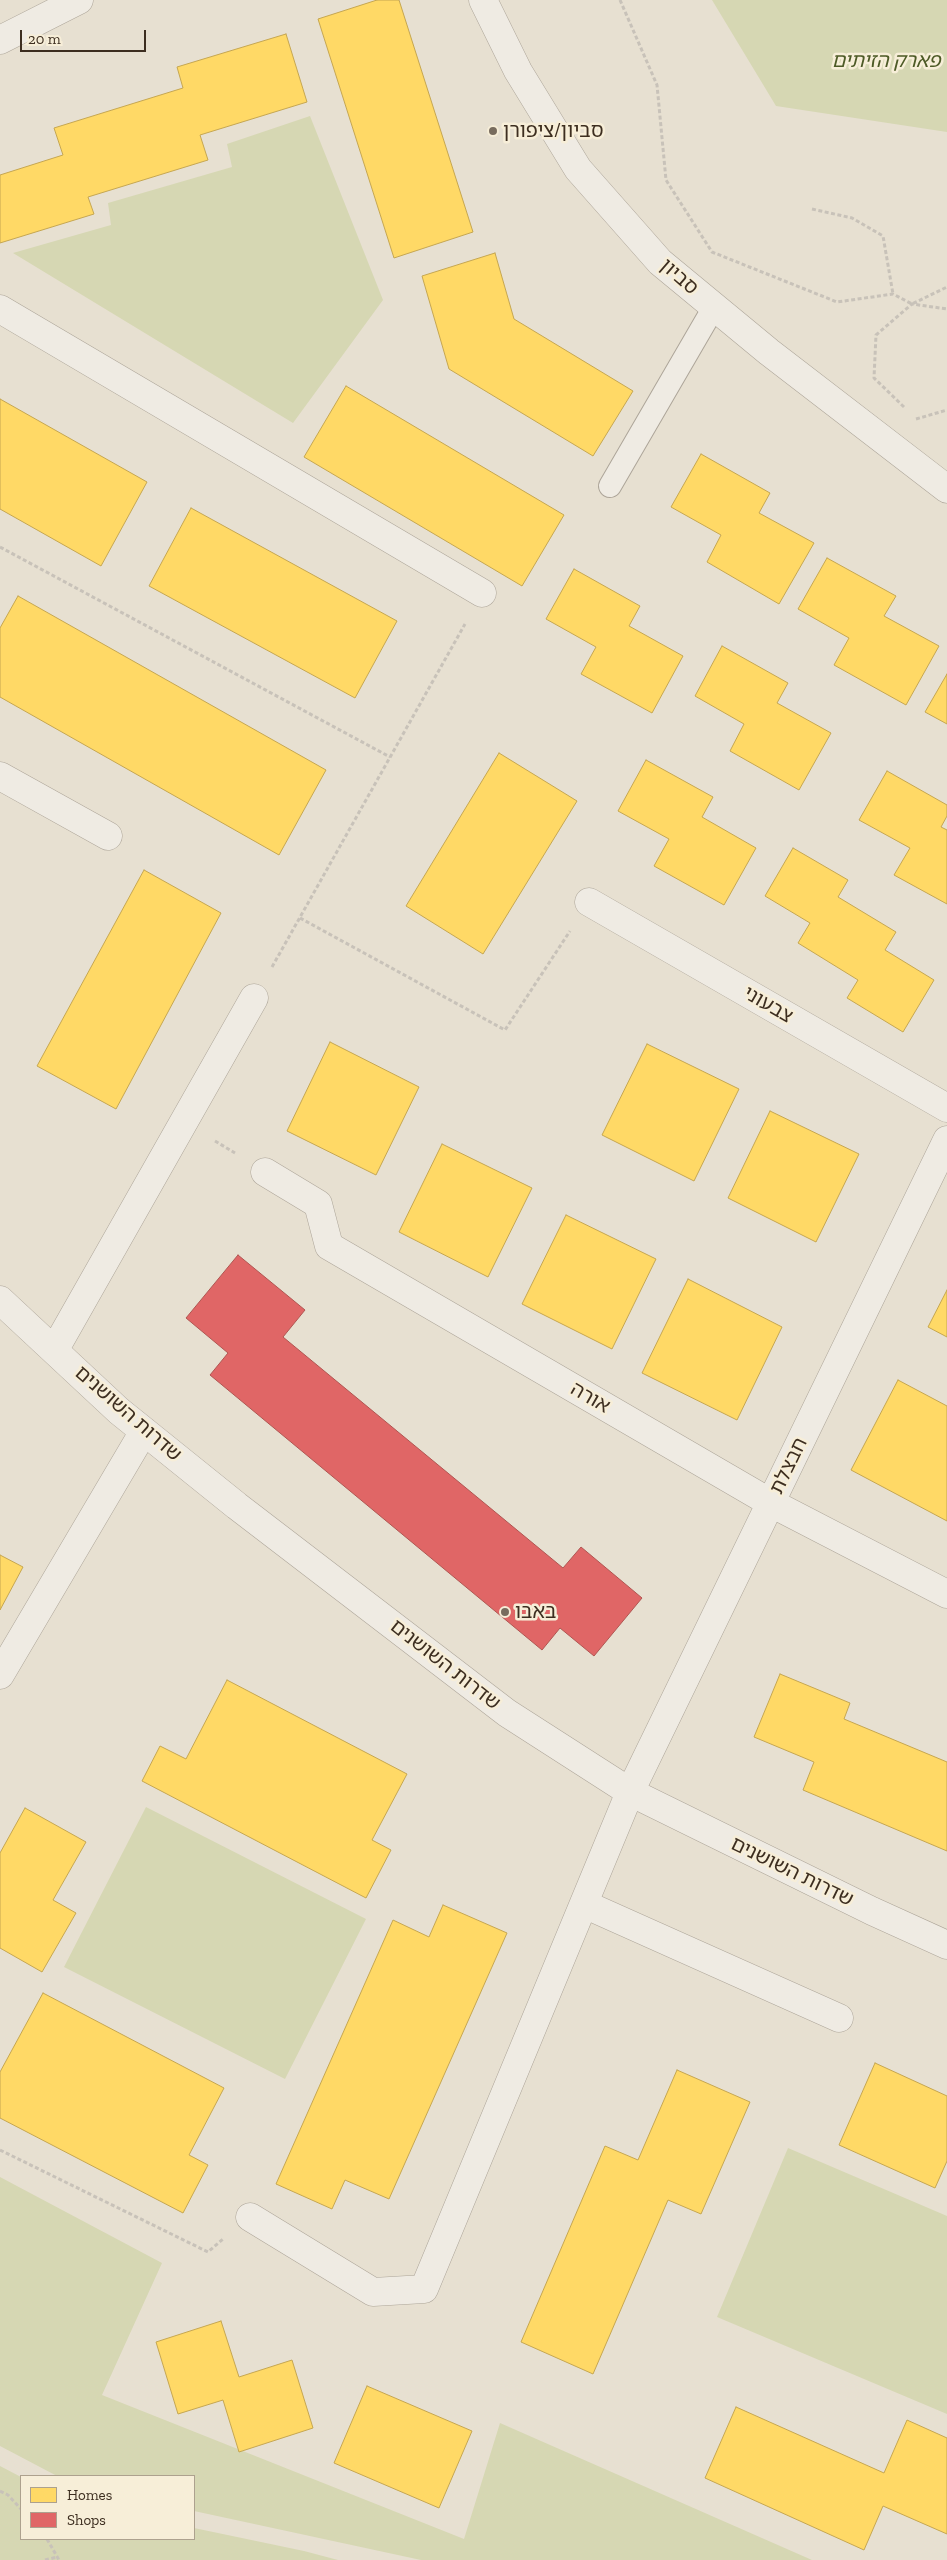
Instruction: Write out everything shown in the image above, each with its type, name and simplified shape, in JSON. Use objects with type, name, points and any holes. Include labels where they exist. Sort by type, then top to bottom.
[{"type":"street","points":[[0,40],[79,0]]},
{"type":"street","name":"סביון","points":[[483,0],[518,71],[578,169],[660,262],[769,352],[947,489]]},
{"type":"street","points":[[0,309],[482,593]]},
{"type":"street","points":[[0,776],[108,836]]},
{"type":"street","name":"צבעוני","points":[[589,902],[947,1108]]},
{"type":"street","points":[[55,1349],[254,998]]},
{"type":"street","name":"חבצלת","points":[[250,2217],[373,2292],[424,2289],[630,1792],[947,1140]]},
{"type":"street","name":"אורה","points":[[266,1172],[318,1204],[329,1246],[771,1503],[947,1594]]},
{"type":"street","name":"שדרות השושנים","points":[[0,1300],[55,1349],[119,1411],[237,1506],[507,1713],[630,1792],[864,1907],[947,1945]]},
{"type":"street","points":[[0,1675],[144,1431]]},
{"type":"street","points":[[584,1904],[839,2018]]},
{"type":"lane","points":[[610,486],[714,307]]},
{"type":"path","points":[[620,0],[657,84],[666,180],[712,252],[837,302],[892,294],[912,304],[947,309]]},
{"type":"path","points":[[812,209],[852,218],[883,236],[892,294]]},
{"type":"path","points":[[947,287],[912,304],[876,335],[874,378],[916,418],[947,410]]},
{"type":"path","points":[[0,547],[390,756]]},
{"type":"path","points":[[254,998],[482,593]]},
{"type":"path","points":[[300,918],[505,1030],[589,902]]},
{"type":"path","points":[[184,1122],[266,1172]]},
{"type":"path","points":[[0,2150],[208,2252],[250,2217]]},
{"type":"path","points":[[0,2492],[8,2495],[20,2508]]},
{"type":"path","points":[[46,2560],[58,2558],[48,2540]]},
{"type":"green space","name":"פארק הזיתים","points":[[712,0],[947,0],[947,132],[776,106]]},
{"type":"green space","points":[[310,116],[383,300],[293,423],[13,253],[111,225],[108,203],[232,167],[227,144]]},
{"type":"green space","points":[[146,1807],[366,1919],[285,2079],[64,1967]]},
{"type":"green space","points":[[788,2148],[947,2216],[947,2414],[717,2317]]},
{"type":"green space","points":[[0,2177],[162,2263],[102,2395],[464,2539],[500,2423],[812,2560],[421,2560],[195,2511],[195,2475],[55,2475],[0,2446]]},
{"type":"green space","points":[[0,2466],[20,2476],[20,2540],[195,2540],[195,2528],[338,2560],[0,2560]]},
{"type":"building: Homes","points":[[377,0],[399,0],[473,232],[394,258],[318,19]]},
{"type":"building: Homes","points":[[286,34],[307,102],[200,135],[208,160],[88,197],[94,214],[0,243],[0,175],[63,155],[54,128],[183,88],[177,67]]},
{"type":"building: Homes","points":[[495,253],[514,319],[633,391],[593,456],[449,369],[422,276]]},
{"type":"building: Homes","points":[[346,386],[564,515],[522,586],[304,457]]},
{"type":"building: Homes","points":[[0,399],[147,482],[101,566],[0,509]]},
{"type":"building: Homes","points":[[701,454],[770,493],[759,513],[814,543],[779,604],[707,562],[721,535],[671,507]]},
{"type":"building: Homes","points":[[191,508],[397,621],[355,698],[149,586]]},
{"type":"building: Homes","points":[[827,558],[896,596],[884,616],[939,646],[906,705],[834,665],[849,638],[798,609]]},
{"type":"building: Homes","points":[[574,569],[640,606],[629,626],[683,656],[652,713],[581,674],[596,647],[546,619]]},
{"type":"building: Homes","points":[[18,596],[326,770],[279,855],[0,697],[0,628]]},
{"type":"building: Homes","points":[[722,646],[788,683],[777,703],[831,733],[799,790],[730,751],[744,724],[695,696]]},
{"type":"building: Homes","points":[[947,674],[947,724],[925,712]]},
{"type":"building: Homes","points":[[499,753],[577,801],[483,954],[406,906]]},
{"type":"building: Homes","points":[[646,760],[713,797],[702,817],[756,848],[724,905],[654,866],[669,839],[618,811]]},
{"type":"building: Homes","points":[[887,771],[947,805],[947,816],[941,827],[947,830],[947,904],[894,875],[910,848],[859,820]]},
{"type":"building: Homes","points":[[793,848],[848,880],[838,897],[896,932],[885,950],[934,980],[903,1032],[847,998],[858,980],[798,943],[810,923],[765,896]]},
{"type":"building: Homes","points":[[144,870],[221,913],[116,1109],[37,1066]]},
{"type":"building: Homes","points":[[330,1042],[419,1087],[376,1175],[287,1131]]},
{"type":"building: Homes","points":[[647,1044],[739,1089],[694,1181],[602,1135]]},
{"type":"building: Homes","points":[[770,1111],[859,1154],[816,1242],[728,1198]]},
{"type":"building: Homes","points":[[442,1144],[532,1188],[488,1277],[399,1232]]},
{"type":"building: Homes","points":[[566,1215],[656,1259],[612,1349],[522,1304]]},
{"type":"building: Homes","points":[[688,1279],[782,1327],[737,1420],[642,1373]]},
{"type":"building: Homes","points":[[947,1290],[947,1337],[928,1327]]},
{"type":"building: Homes","points":[[898,1380],[947,1406],[947,1521],[851,1470]]},
{"type":"building: Homes","points":[[0,1555],[23,1567],[0,1610]]},
{"type":"building: Homes","points":[[780,1674],[850,1703],[844,1719],[947,1762],[947,1851],[803,1790],[814,1762],[754,1737]]},
{"type":"building: Homes","points":[[227,1680],[407,1774],[372,1840],[391,1850],[366,1898],[142,1781],[160,1746],[186,1759]]},
{"type":"building: Homes","points":[[25,1808],[86,1842],[53,1900],[76,1913],[42,1972],[0,1948],[0,1853]]},
{"type":"building: Homes","points":[[443,1905],[507,1933],[389,2199],[345,2180],[332,2209],[276,2184],[393,1920],[429,1937]]},
{"type":"building: Homes","points":[[43,1993],[224,2088],[189,2155],[208,2165],[183,2213],[0,2118],[0,2072]]},
{"type":"building: Homes","points":[[875,2063],[947,2096],[947,2161],[935,2188],[839,2145]]},
{"type":"building: Homes","points":[[677,2070],[750,2102],[701,2214],[668,2200],[593,2374],[521,2342],[605,2146],[638,2160]]},
{"type":"building: Homes","points":[[221,2321],[239,2377],[292,2360],[313,2428],[239,2452],[223,2400],[178,2414],[156,2342]]},
{"type":"building: Homes","points":[[367,2386],[472,2431],[439,2508],[334,2463]]},
{"type":"building: Homes","points":[[736,2407],[884,2473],[907,2420],[947,2438],[947,2534],[883,2506],[864,2550],[705,2478]]},
{"type":"building: Shops","points":[[238,1255],[305,1310],[283,1337],[563,1568],[581,1547],[642,1598],[594,1656],[560,1628],[542,1650],[210,1375],[228,1353],[186,1318]]},
{"type":"place","name":"סביון/ציפורן","points":[[493,131]]},
{"type":"place","name":"באבו","points":[[505,1612]]}]
